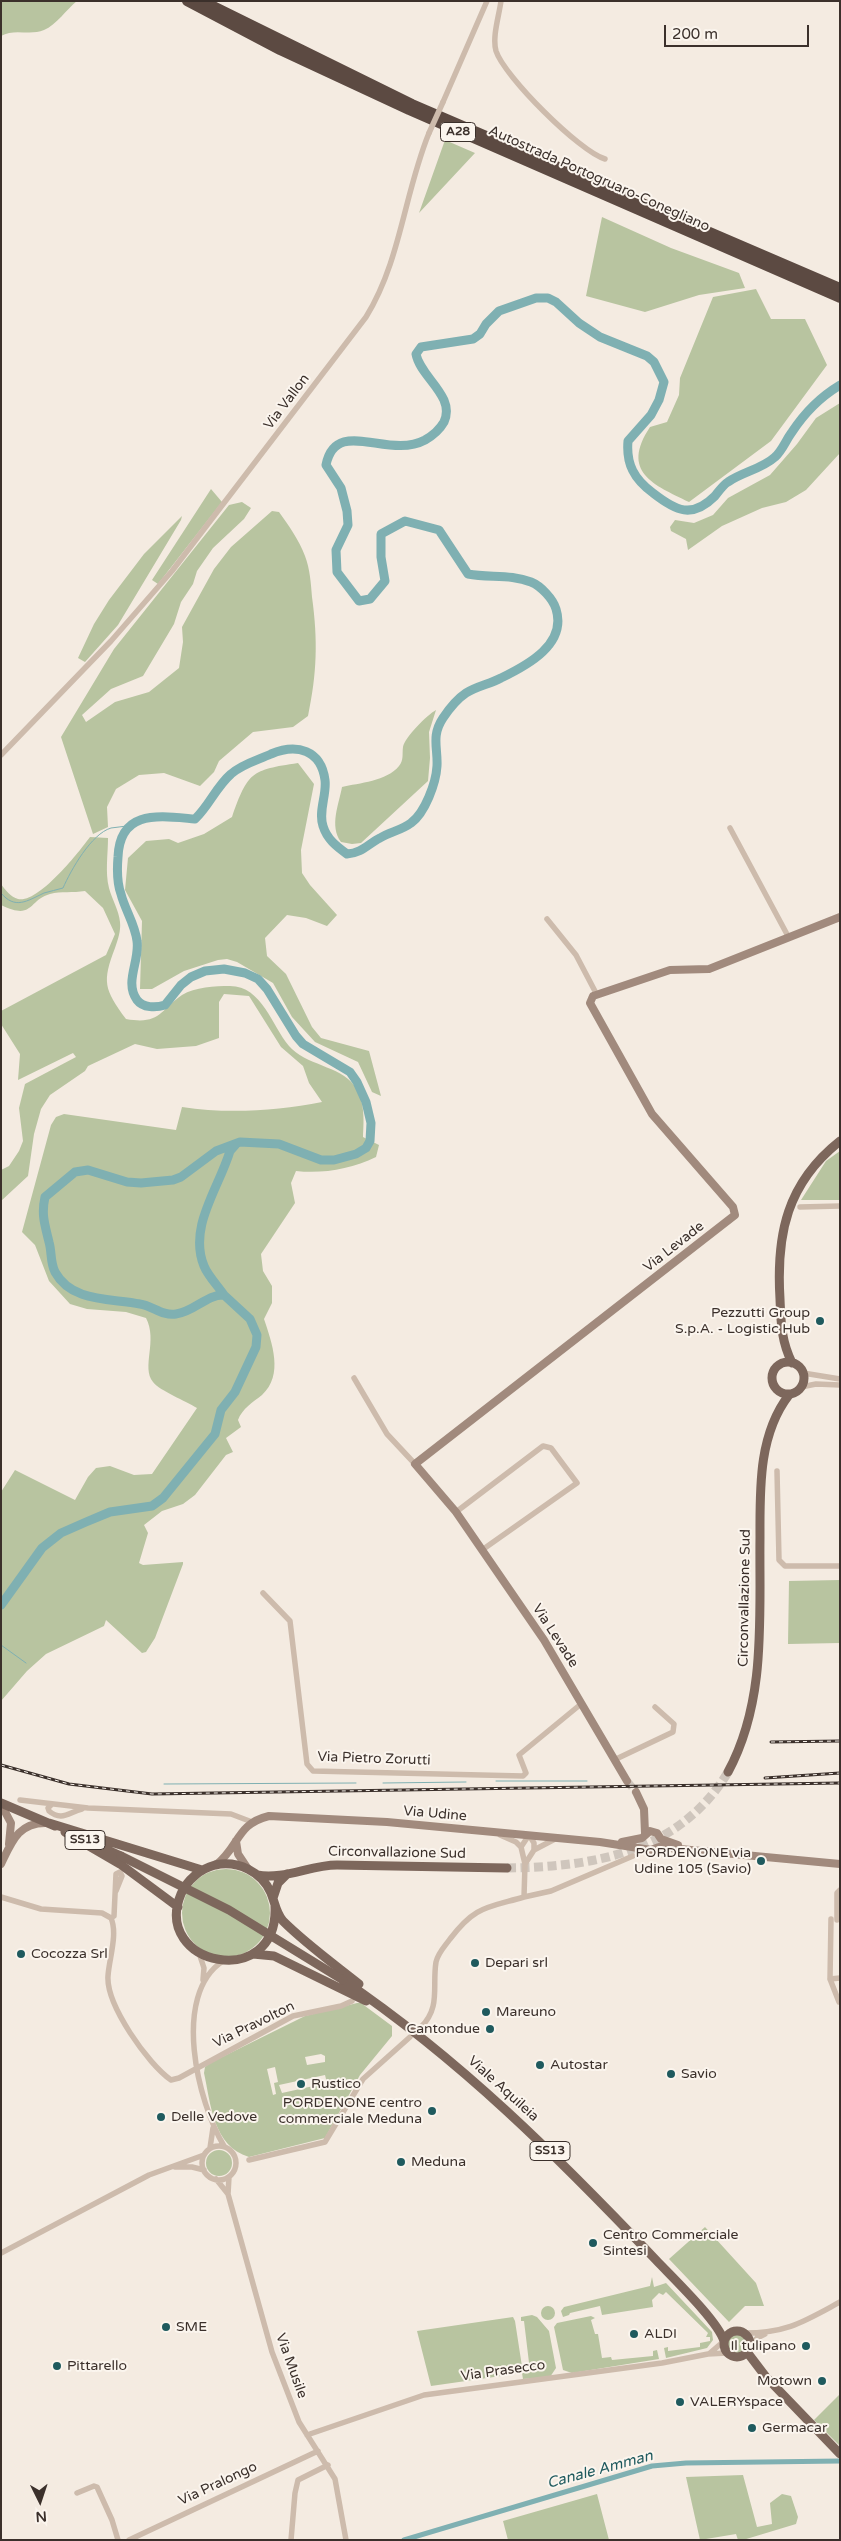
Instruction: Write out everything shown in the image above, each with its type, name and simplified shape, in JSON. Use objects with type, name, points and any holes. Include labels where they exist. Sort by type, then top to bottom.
[{"type":"highway","name":"Autostrada Portogruaro-Conegliano","points":[[188,1],[280,50],[409,110],[734,248],[840,288]]},
{"type":"highway","name":"Autostrada Portogruaro-Conegliano","points":[[203,1],[412,104],[734,248],[840,298]]},
{"type":"main road","points":[[789,1395],[777,1390],[772,1383],[772,1374],[780,1364],[782,1342],[778,1274],[784,1222],[790,1205],[809,1172],[840,1140]]},
{"type":"main road","points":[[774,1421],[789,1395],[802,1387],[803,1373],[799,1366],[792,1362],[782,1342]]},
{"type":"main road","points":[[780,1364],[792,1362]]},
{"type":"main road","points":[[774,1421],[777,1390]]},
{"type":"main road","name":"Circonvallazione Sud","points":[[728,1772],[746,1731],[756,1686],[759,1642],[761,1478],[774,1421]]},
{"type":"main road","name":"Viale Aquileia","points":[[1,1804],[121,1856],[230,1910],[343,1980],[398,2017],[514,2116],[691,2297],[720,2330],[731,2355]]},
{"type":"main road","points":[[49,1824],[202,1870]]},
{"type":"main road","points":[[49,1824],[120,1864],[178,1907]]},
{"type":"main road","points":[[232,1864],[248,1869],[267,1885],[285,1922],[398,2017],[274,1956],[252,1954],[235,1960],[223,1961],[199,1953],[189,1944],[182,1933],[178,1907],[186,1886],[202,1870],[216,1865],[232,1864]]},
{"type":"main road","name":"Circonvallazione Sud","points":[[257,1875],[287,1874],[318,1866],[337,1864],[507,1868]]},
{"type":"main road","points":[[252,1954],[269,1937],[274,1922],[274,1902],[278,1884],[287,1874]]},
{"type":"main road","name":"Viale Aquileia","points":[[691,2297],[720,2322],[740,2332]]},
{"type":"main road","points":[[724,2341],[728,2334],[740,2332],[749,2340],[748,2350],[766,2377]]},
{"type":"main road","points":[[731,2355],[748,2350]]},
{"type":"main road","points":[[731,2355],[748,2363],[766,2377],[839,2453]]},
{"type":"street","name":"Via Vallon","points":[[1,755],[124,626],[172,571],[366,317],[379,295],[393,260],[414,174],[429,133],[487,1]]},
{"type":"street","points":[[501,1],[495,45],[501,60],[536,104],[586,149],[605,159]]},
{"type":"street","points":[[730,828],[789,938]]},
{"type":"street","points":[[547,919],[576,955],[597,995],[670,970],[709,969],[840,918]]},
{"type":"street","name":"Via Levade","points":[[415,1464],[735,1214],[733,1207],[652,1114],[590,1003],[593,996],[597,995]]},
{"type":"street","points":[[800,1207],[840,1206]]},
{"type":"street","points":[[803,1373],[840,1379]]},
{"type":"street","name":"Via Levade","points":[[354,1378],[387,1434],[456,1512],[544,1640],[627,1781]]},
{"type":"street","points":[[802,1387],[816,1384],[840,1385]]},
{"type":"street","points":[[456,1512],[543,1446],[551,1448],[577,1483],[482,1550]]},
{"type":"street","points":[[777,1471],[778,1560],[785,1566],[840,1566]]},
{"type":"street","name":"Via Pietro Zorutti","points":[[263,1593],[290,1621],[307,1764],[313,1771],[523,1776],[526,1773],[519,1755],[582,1704]]},
{"type":"street","points":[[614,1760],[673,1732],[674,1724],[655,1707]]},
{"type":"street","points":[[636,1792],[644,1807],[646,1834],[644,1847]]},
{"type":"street","points":[[20,1800],[105,1808],[231,1814],[252,1822]]},
{"type":"street","points":[[1,1804],[11,1823],[8,1850]]},
{"type":"street","points":[[52,1804],[48,1808],[49,1811],[63,1817],[81,1809],[105,1808]]},
{"type":"street","name":"Via Udine","points":[[216,1865],[225,1858],[243,1830],[252,1822],[269,1816],[364,1820],[559,1838],[644,1847],[651,1850],[660,1843],[689,1849],[840,1864]]},
{"type":"street","points":[[240,1817],[243,1830]]},
{"type":"street","points":[[1,1864],[8,1850],[26,1826],[49,1824]]},
{"type":"street","points":[[491,1832],[508,1838],[521,1847],[525,1864],[524,1897]]},
{"type":"street","points":[[615,1844],[646,1834],[656,1833],[660,1843]]},
{"type":"street","points":[[521,1847],[530,1835],[534,1843],[534,1850]]},
{"type":"street","points":[[525,1864],[534,1850],[559,1838]]},
{"type":"street","points":[[236,1841],[238,1854],[248,1869]]},
{"type":"street","points":[[421,2027],[429,2019],[433,2011],[438,1957],[459,1927],[471,1914],[524,1897],[551,1891],[633,1856]]},
{"type":"street","points":[[838,2002],[830,1978],[834,1919],[837,1893],[840,1890]]},
{"type":"street","points":[[111,1918],[114,1916],[116,1891]]},
{"type":"street","points":[[1,1898],[41,1909],[102,1913],[111,1918],[113,1927],[108,1985],[115,2009],[142,2048],[169,2078],[175,2080],[197,2067]]},
{"type":"street","points":[[199,1953],[204,1968],[203,1985],[193,2028],[197,2067],[213,2128],[224,2146],[231,2150],[236,2159],[235,2168],[229,2177],[228,2194]]},
{"type":"street","points":[[203,1985],[212,1969],[223,1961]]},
{"type":"street","points":[[830,1978],[840,1978]]},
{"type":"street","name":"Via Pravolton","points":[[197,2067],[293,2016],[334,2008],[352,2001]]},
{"type":"street","points":[[250,2160],[325,2142],[362,2081],[410,2037]]},
{"type":"street","points":[[1,2253],[143,2178],[204,2155],[210,2148],[213,2128]]},
{"type":"street","points":[[210,2148],[224,2146]]},
{"type":"street","points":[[204,2155],[204,2170],[228,2194]]},
{"type":"street","points":[[171,2167],[192,2167],[204,2170]]},
{"type":"street","points":[[216,2180],[229,2177]]},
{"type":"street","name":"Via Musile","points":[[228,2194],[270,2346],[298,2422],[328,2465],[335,2479],[346,2540]]},
{"type":"street","points":[[740,2332],[767,2333],[788,2329],[840,2302]]},
{"type":"street","points":[[748,2350],[757,2338],[767,2333]]},
{"type":"street","name":"Via Prasecco","points":[[708,2354],[724,2341]]},
{"type":"street","name":"Via Prasecco","points":[[307,2435],[424,2395],[662,2363],[708,2354],[731,2355]]},
{"type":"street","name":"Via Pralongo","points":[[129,2540],[318,2451]]},
{"type":"street","points":[[291,2540],[295,2492],[298,2480],[328,2465]]},
{"type":"street","points":[[77,2493],[97,2487],[112,2520],[118,2540]]},
{"type":"green space","points":[[1,1],[77,1],[57,21],[44,30],[39,32],[11,33],[1,36]]},
{"type":"green space","points":[[445,140],[475,153],[419,213]]},
{"type":"green space","points":[[602,217],[671,248],[739,273],[745,288],[699,295],[645,312],[586,296]]},
{"type":"green space","points":[[756,289],[771,319],[805,319],[827,365],[771,441],[689,502],[653,483],[645,475],[640,466],[639,455],[642,442],[650,427],[667,422],[679,395],[680,378],[713,297]]},
{"type":"green space","points":[[840,403],[840,453],[806,490],[786,502],[762,508],[722,526],[688,550],[686,539],[671,531],[670,527],[675,520],[694,523],[713,515],[728,498],[770,475],[797,444],[816,418]]},
{"type":"green space","points":[[211,489],[222,502],[158,584],[152,580]]},
{"type":"green space","points":[[242,502],[251,508],[244,519],[213,548],[197,571],[193,584],[181,602],[174,624],[143,676],[111,689],[82,715],[86,722],[115,702],[149,692],[179,668],[183,642],[182,627],[214,569],[231,547],[272,511],[279,512],[294,533],[303,550],[309,571],[316,643],[315,671],[308,716],[293,727],[253,732],[219,761],[214,772],[200,786],[164,773],[139,775],[116,789],[107,807],[108,827],[93,834],[61,737],[114,649],[229,505]]},
{"type":"green space","points":[[182,516],[118,625],[85,662],[78,658],[94,624],[109,600],[144,554]]},
{"type":"green space","points":[[436,710],[429,732],[430,758],[428,781],[361,843],[341,842],[337,836],[335,822],[342,787],[372,781],[394,771],[402,761],[403,747],[412,732]]},
{"type":"green space","points":[[298,763],[314,784],[301,850],[302,873],[310,885],[337,915],[327,926],[306,918],[287,915],[265,938],[267,956],[286,974],[312,1027],[321,1038],[369,1051],[381,1096],[372,1092],[358,1062],[315,1042],[292,1017],[273,983],[237,962],[227,959],[218,960],[184,971],[152,989],[140,989],[142,921],[125,890],[128,858],[146,841],[169,839],[178,843],[204,834],[232,817],[242,791],[253,776],[270,768]]},
{"type":"green space","points":[[90,837],[108,838],[108,882],[119,918],[120,932],[108,969],[107,985],[113,1000],[126,1019],[146,1020],[153,1018],[182,995],[193,990],[218,986],[241,988],[250,993],[265,1008],[289,1046],[304,1057],[340,1074],[354,1085],[362,1103],[363,1137],[379,1145],[376,1157],[357,1165],[327,1171],[296,1171],[291,1183],[295,1203],[261,1254],[263,1271],[272,1286],[272,1303],[264,1319],[273,1348],[273,1378],[269,1387],[262,1395],[242,1412],[238,1420],[241,1427],[226,1438],[233,1452],[226,1455],[195,1495],[183,1504],[162,1511],[144,1525],[148,1533],[139,1563],[143,1565],[183,1562],[155,1638],[146,1652],[142,1653],[106,1620],[104,1626],[46,1654],[27,1671],[1,1701],[1,1492],[15,1470],[75,1500],[88,1477],[96,1468],[110,1466],[134,1475],[152,1474],[197,1408],[153,1382],[149,1369],[150,1336],[146,1318],[126,1312],[87,1309],[70,1304],[49,1281],[35,1245],[22,1232],[51,1125],[56,1117],[64,1114],[176,1130],[182,1107],[234,1111],[287,1108],[322,1102],[309,1083],[303,1066],[281,1047],[249,996],[224,994],[219,1002],[219,1038],[196,1046],[157,1049],[135,1044],[88,1066],[85,1071],[50,1095],[41,1109],[34,1134],[28,1176],[1,1201],[1,1170],[9,1166],[23,1141],[19,1108],[25,1084],[76,1057],[73,1053],[18,1080],[20,1054],[1,1024],[1,1011],[106,955],[115,934],[103,908],[85,891],[50,894],[38,900],[30,908],[19,911],[1,905],[1,884],[8,893],[18,899],[36,894],[57,876]]},
{"type":"green space","points":[[840,1151],[840,1200],[801,1200],[826,1161]]},
{"type":"green space","points":[[840,1580],[840,1643],[788,1644],[789,1581]]},
{"type":"green space","points":[[226,1869],[243,1872],[251,1876],[263,1888],[267,1896],[270,1913],[267,1930],[263,1938],[251,1950],[243,1954],[226,1957],[209,1954],[201,1950],[189,1938],[185,1930],[182,1913],[185,1896],[189,1888],[201,1876],[209,1872]]},
{"type":"green space","points":[[361,2003],[392,2026],[392,2036],[360,2075],[325,2138],[249,2157],[237,2152],[228,2144],[216,2123],[204,2073],[205,2067],[305,2016]],"holes":[[[321,2054],[325,2056],[325,2062],[307,2065],[305,2057]],[[275,2067],[278,2082],[274,2083],[276,2094],[273,2095],[267,2069]],[[325,2075],[327,2083],[282,2093],[279,2085]]]},
{"type":"green space","points":[[219,2150],[228,2154],[232,2163],[228,2172],[219,2176],[210,2172],[206,2163],[210,2154]]},
{"type":"green space","points":[[705,2227],[756,2283],[764,2306],[745,2306],[729,2322],[669,2259]]},
{"type":"green space","points":[[652,2277],[654,2287],[666,2283],[712,2332],[713,2340],[707,2348],[666,2358],[664,2348],[668,2347],[668,2351],[700,2347],[700,2343],[710,2341],[710,2337],[706,2337],[708,2333],[666,2292],[663,2295],[659,2293],[652,2300],[653,2307],[602,2315],[600,2306],[570,2313],[563,2317],[561,2311],[564,2307],[650,2286]]},
{"type":"green space","points":[[548,2306],[553,2308],[555,2313],[553,2318],[548,2320],[543,2318],[541,2313],[543,2308]]},
{"type":"green space","points":[[532,2315],[537,2317],[549,2331],[556,2368],[550,2377],[523,2379],[522,2373],[431,2386],[417,2331],[513,2317],[523,2373],[530,2371],[524,2321],[521,2321],[521,2317]]},
{"type":"green space","points":[[591,2316],[595,2318],[591,2320],[595,2334],[598,2334],[602,2358],[611,2357],[612,2360],[653,2356],[653,2351],[657,2350],[659,2359],[572,2373],[563,2370],[554,2327],[557,2323]]},
{"type":"green space","points":[[737,2335],[743,2338],[746,2344],[743,2350],[737,2353],[731,2350],[728,2344],[731,2338]]},
{"type":"green space","points":[[840,2394],[840,2446],[814,2420]]},
{"type":"green space","points":[[743,2475],[757,2527],[772,2524],[770,2503],[782,2494],[791,2496],[798,2517],[796,2524],[743,2540],[738,2540],[736,2534],[700,2540],[686,2477]]},
{"type":"green space","points":[[597,2494],[609,2540],[508,2540],[503,2521]]},
{"type":"waterway","points":[[1,1605],[42,1548],[61,1533],[110,1512],[152,1506],[163,1498],[215,1434],[221,1410],[235,1392],[256,1347],[257,1335],[250,1319],[224,1295],[212,1297],[183,1313],[171,1314],[140,1304],[93,1297],[71,1289],[62,1282],[53,1268],[44,1220],[45,1197],[75,1172],[88,1170],[127,1182],[141,1183],[173,1180],[181,1177],[216,1151],[240,1142],[279,1144],[321,1160],[334,1160],[356,1154],[366,1148],[370,1141],[371,1123],[366,1102],[357,1082],[350,1072],[303,1044],[267,989],[258,979],[245,973],[224,969],[205,971],[191,977],[181,985],[165,1005],[150,1007],[143,1005],[137,1000],[132,986],[137,941],[120,890],[118,876],[120,841],[126,830],[134,823],[155,817],[195,819],[221,785],[235,771],[250,762],[271,754],[298,749],[313,756],[323,770],[325,786],[322,820],[327,835],[347,854],[361,850],[376,840],[407,825],[421,812],[429,797],[436,773],[436,736],[439,724],[453,704],[470,691],[523,667],[543,652],[551,643],[556,633],[558,621],[556,609],[549,597],[539,586],[516,578],[468,574],[439,530],[405,521],[381,534],[381,557],[385,581],[370,599],[359,601],[337,572],[336,550],[348,525],[347,511],[341,488],[326,465],[332,451],[340,443],[352,441],[411,445],[425,440],[442,425],[446,413],[441,395],[419,362],[416,354],[421,347],[473,339],[480,334],[486,324],[499,311],[536,298],[548,298],[556,302],[579,323],[600,337],[647,356],[654,362],[664,382],[659,400],[651,415],[628,441],[628,457],[636,476],[646,488],[677,508],[684,510],[699,508],[715,496],[728,482],[770,461],[780,452],[797,425],[819,400],[840,385]]},
{"type":"waterway","points":[[1,893],[16,903],[63,888],[76,863],[96,837],[111,828],[127,826]]},
{"type":"waterway","points":[[224,1295],[204,1266],[200,1251],[200,1237],[202,1222],[207,1208],[230,1151],[237,1143]]},
{"type":"waterway","points":[[1,1645],[26,1663]]},
{"type":"waterway","points":[[496,1781],[587,1781]]},
{"type":"waterway","points":[[383,1783],[466,1782]]},
{"type":"waterway","points":[[164,1784],[356,1783]]},
{"type":"waterway","name":"Canale Amman","points":[[404,2540],[652,2466],[686,2463],[840,2461]]},
{"type":"tunnel","points":[[507,1868],[571,1864],[632,1850],[660,1837],[685,1821],[708,1799],[728,1772]]},
{"type":"tunnel","points":[[627,1781],[636,1792]]},
{"type":"railway","points":[[771,1742],[840,1741]]},
{"type":"railway","points":[[1,1765],[69,1784],[152,1794],[840,1783]]},
{"type":"railway","points":[[765,1778],[840,1773]]},
{"type":"place","name":"Pezzutti Group S.p.A. - Logistic Hub","points":[[820,1321]]},
{"type":"place","name":"PORDENONE via Udine 105 (Savio)","points":[[761,1861]]},
{"type":"place","name":"Cocozza Srl","points":[[21,1954]]},
{"type":"place","name":"Depari srl","points":[[475,1963]]},
{"type":"place","name":"Mareuno","points":[[486,2012]]},
{"type":"place","name":"Cantondue","points":[[490,2029]]},
{"type":"place","name":"Autostar","points":[[540,2065]]},
{"type":"place","name":"Savio","points":[[671,2074]]},
{"type":"place","name":"Rustico","points":[[301,2084]]},
{"type":"place","name":"PORDENONE centro commerciale Meduna","points":[[432,2111]]},
{"type":"place","name":"Delle Vedove","points":[[161,2117]]},
{"type":"place","name":"Meduna","points":[[401,2162]]},
{"type":"place","name":"Centro Commerciale Sintesi","points":[[593,2243]]},
{"type":"place","name":"SME","points":[[166,2327]]},
{"type":"place","name":"ALDI","points":[[634,2334]]},
{"type":"place","name":"Il tulipano","points":[[806,2346]]},
{"type":"place","name":"Pittarello","points":[[57,2366]]},
{"type":"place","name":"Motown","points":[[822,2381]]},
{"type":"place","name":"VALERYspace","points":[[680,2402]]},
{"type":"place","name":"Germacar","points":[[752,2428]]}]
